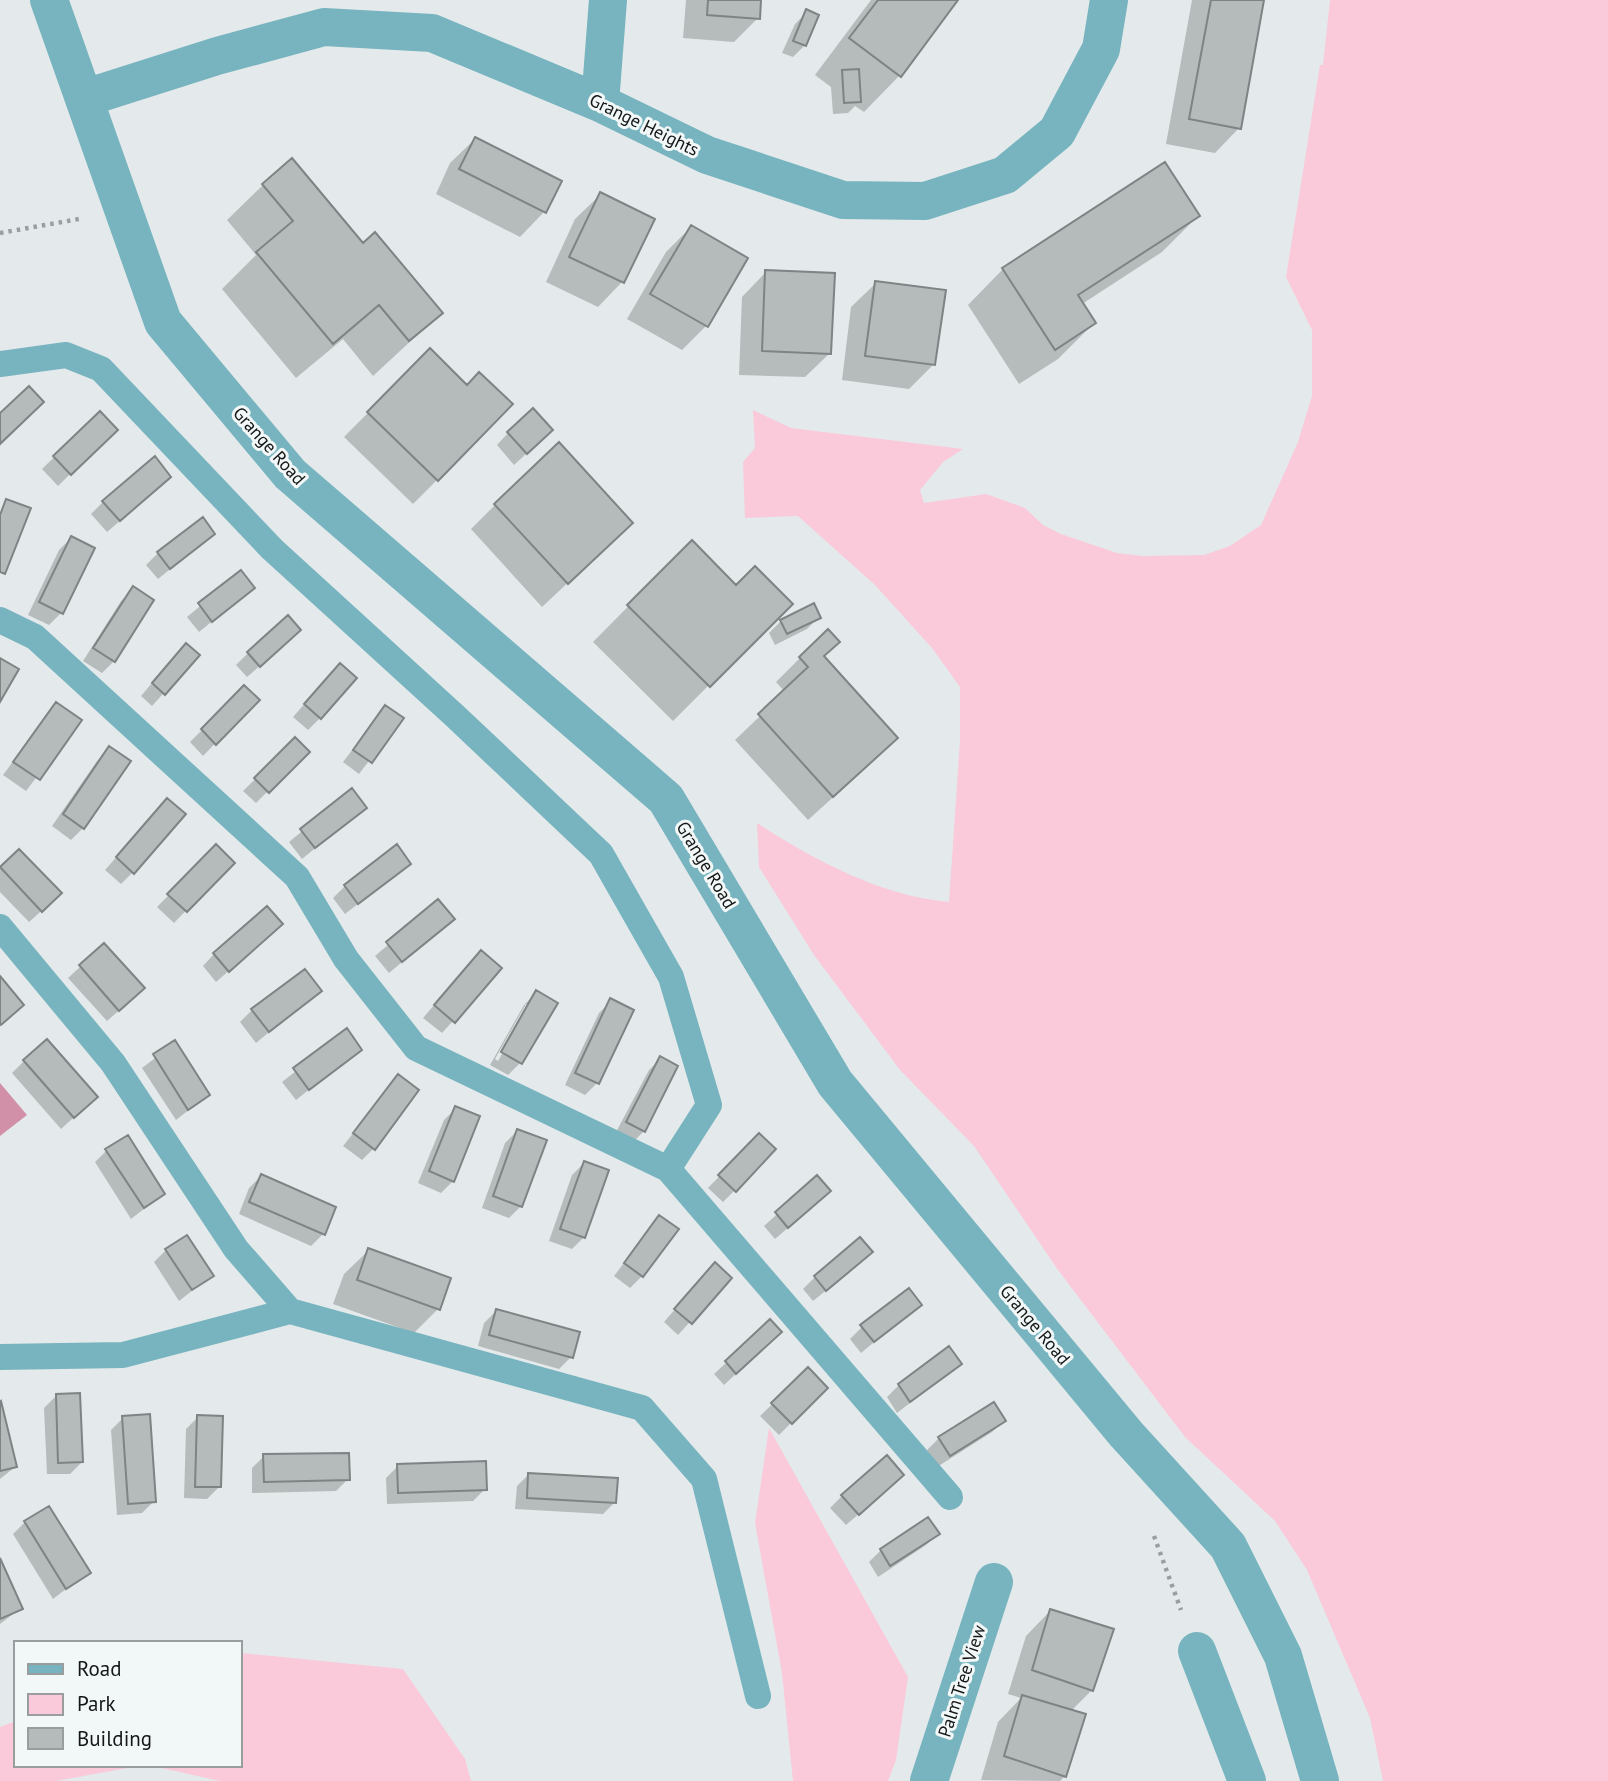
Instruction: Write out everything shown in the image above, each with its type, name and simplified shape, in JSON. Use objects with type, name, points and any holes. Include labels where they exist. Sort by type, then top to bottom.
[{"type":"street","name":"Grange Road","points":[[50,0],[163,322],[290,474],[666,799],[835,1083],[1126,1434],[1228,1546],[1283,1656],[1320,1781]]},
{"type":"street","points":[[600,103],[608,0]]},
{"type":"street","name":"Grange Heights","points":[[85,98],[217,55],[324,27],[432,33],[600,103],[706,155],[843,200],[925,201],[1005,175],[1057,132],[1101,50],[1109,0]]},
{"type":"street","name":"Palm Tree View","points":[[929,1781],[994,1582]]},
{"type":"street","points":[[1197,1651],[1247,1781]]},
{"type":"lane","points":[[0,364],[66,355],[101,369],[272,549],[601,854],[671,976],[709,1105],[668,1169]]},
{"type":"lane","points":[[0,620],[35,637],[297,877],[346,958],[415,1048],[668,1169],[950,1497]]},
{"type":"lane","points":[[0,927],[113,1063],[236,1249],[290,1311]]},
{"type":"lane","points":[[0,1357],[123,1355],[290,1311],[642,1408],[704,1479],[758,1696]]},
{"type":"path","points":[[0,233],[124,211]]},
{"type":"green space","points":[[1330,0],[1608,0],[1608,1781],[1383,1781],[1370,1718],[1307,1570],[1275,1521],[1185,1437],[1058,1270],[974,1146],[900,1070],[814,955],[759,867],[757,823],[825,863],[873,884],[949,902],[960,741],[960,687],[932,648],[875,585],[798,516],[745,518],[743,462],[755,448],[753,410],[791,428],[963,449],[943,462],[920,490],[924,503],[986,494],[1025,508],[1043,525],[1061,534],[1117,553],[1142,556],[1204,555],[1230,546],[1261,525],[1298,442],[1312,396],[1312,330],[1286,277],[1320,65],[1323,65]]},
{"type":"green space","points":[[769,1428],[908,1677],[896,1760],[888,1781],[793,1781],[782,1673],[755,1523]]},
{"type":"green space","points":[[242,1653],[403,1669],[465,1759],[471,1781],[220,1781],[157,1767],[242,1767]]},
{"type":"green space","points":[[14,1722],[14,1767],[133,1767],[56,1781],[0,1781],[0,1727]]},
{"type":"shaded area","points":[[0,1083],[27,1115],[0,1136]]},
{"type":"building","points":[[708,0],[761,0],[760,19],[707,15]]},
{"type":"building","points":[[878,0],[958,0],[901,77],[849,38]]},
{"type":"building","points":[[1211,0],[1264,0],[1241,129],[1189,119]]},
{"type":"building","points":[[806,9],[819,15],[806,46],[793,41]]},
{"type":"building","points":[[859,69],[861,102],[844,103],[842,70]]},
{"type":"building","points":[[475,137],[562,181],[546,213],[459,169]]},
{"type":"building","points":[[292,158],[363,243],[375,232],[443,313],[409,341],[379,305],[333,344],[256,252],[293,221],[262,184]]},
{"type":"building","points":[[1165,162],[1200,216],[1078,295],[1096,323],[1055,350],[1002,268]]},
{"type":"building","points":[[600,192],[655,219],[624,283],[569,257]]},
{"type":"building","points":[[691,225],[748,258],[708,327],[650,294]]},
{"type":"building","points":[[765,270],[835,273],[831,354],[762,351]]},
{"type":"building","points":[[875,281],[946,290],[935,365],[865,356]]},
{"type":"building","points":[[430,348],[467,385],[479,372],[513,404],[438,481],[367,412]]},
{"type":"building","points":[[29,386],[44,402],[0,444],[0,413]]},
{"type":"building","points":[[533,408],[553,430],[527,454],[507,432]]},
{"type":"building","points":[[100,411],[118,430],[71,475],[53,456]]},
{"type":"building","points":[[559,442],[633,523],[568,584],[494,504]]},
{"type":"building","points":[[155,456],[171,477],[120,521],[102,501]]},
{"type":"building","points":[[6,499],[31,508],[5,574],[0,572],[0,515]]},
{"type":"building","points":[[203,517],[215,534],[170,569],[157,552]]},
{"type":"building","points":[[71,536],[95,548],[63,614],[39,602]]},
{"type":"building","points":[[692,540],[736,585],[755,566],[793,604],[710,687],[627,605]]},
{"type":"building","points":[[241,570],[255,588],[212,622],[198,603]]},
{"type":"building","points":[[133,586],[154,600],[115,662],[93,648]]},
{"type":"building","points":[[814,603],[821,618],[787,634],[780,620]]},
{"type":"building","points":[[288,615],[301,630],[260,667],[247,652]]},
{"type":"building","points":[[828,629],[840,642],[824,656],[898,738],[833,797],[758,714],[808,667],[799,657]]},
{"type":"building","points":[[186,643],[200,655],[165,695],[152,683]]},
{"type":"building","points":[[0,658],[19,669],[0,702]]},
{"type":"building","points":[[340,663],[357,678],[321,719],[304,704]]},
{"type":"building","points":[[244,685],[260,700],[216,745],[201,729]]},
{"type":"building","points":[[56,702],[82,720],[40,780],[13,762]]},
{"type":"building","points":[[385,705],[404,718],[372,763],[353,750]]},
{"type":"building","points":[[295,737],[310,752],[269,793],[254,778]]},
{"type":"building","points":[[109,746],[131,761],[84,829],[63,814]]},
{"type":"building","points":[[352,788],[367,808],[315,848],[300,829]]},
{"type":"building","points":[[167,798],[186,814],[134,874],[116,857]]},
{"type":"building","points":[[216,844],[235,863],[187,912],[167,894]]},
{"type":"building","points":[[397,844],[411,864],[358,904],[344,885]]},
{"type":"building","points":[[19,849],[62,893],[42,912],[0,867]]},
{"type":"building","points":[[438,899],[455,919],[402,962],[386,942]]},
{"type":"building","points":[[267,906],[283,924],[229,972],[213,953]]},
{"type":"building","points":[[104,943],[145,988],[119,1011],[79,965]]},
{"type":"building","points":[[481,950],[502,968],[455,1023],[434,1005]]},
{"type":"building","points":[[305,969],[322,991],[269,1032],[251,1009]]},
{"type":"building","points":[[0,976],[24,1005],[1,1025],[0,1024]]},
{"type":"building","points":[[536,990],[558,1003],[522,1064],[501,1052]]},
{"type":"building","points":[[610,998],[634,1010],[599,1084],[575,1073]]},
{"type":"building","points":[[347,1028],[362,1050],[309,1090],[293,1068]]},
{"type":"building","points":[[47,1039],[98,1097],[74,1118],[23,1060]]},
{"type":"building","points":[[175,1040],[210,1095],[188,1110],[153,1054]]},
{"type":"building","points":[[660,1056],[678,1066],[645,1132],[626,1122]]},
{"type":"building","points":[[398,1074],[419,1090],[375,1150],[353,1133]]},
{"type":"building","points":[[455,1106],[480,1116],[454,1182],[429,1171]]},
{"type":"building","points":[[517,1129],[547,1140],[522,1207],[493,1196]]},
{"type":"building","points":[[759,1133],[776,1149],[736,1192],[718,1175]]},
{"type":"building","points":[[128,1135],[165,1194],[144,1208],[105,1149]]},
{"type":"building","points":[[584,1161],[609,1170],[585,1238],[560,1229]]},
{"type":"building","points":[[261,1174],[336,1207],[325,1235],[249,1202]]},
{"type":"building","points":[[817,1175],[831,1191],[788,1228],[775,1212]]},
{"type":"building","points":[[659,1215],[679,1229],[643,1277],[624,1263]]},
{"type":"building","points":[[187,1235],[214,1276],[192,1290],[165,1249]]},
{"type":"building","points":[[860,1237],[873,1252],[826,1291],[814,1276]]},
{"type":"building","points":[[368,1248],[451,1278],[440,1310],[357,1280]]},
{"type":"building","points":[[715,1262],[732,1278],[692,1324],[674,1309]]},
{"type":"building","points":[[909,1288],[922,1305],[874,1342],[860,1325]]},
{"type":"building","points":[[496,1309],[580,1332],[573,1358],[489,1335]]},
{"type":"building","points":[[770,1319],[782,1332],[736,1374],[725,1361]]},
{"type":"building","points":[[949,1346],[962,1364],[910,1402],[898,1384]]},
{"type":"building","points":[[808,1367],[828,1388],[792,1424],[771,1403]]},
{"type":"building","points":[[80,1393],[83,1462],[58,1463],[56,1394]]},
{"type":"building","points":[[0,1402],[17,1467],[0,1471]]},
{"type":"building","points":[[994,1402],[1006,1421],[950,1456],[938,1437]]},
{"type":"building","points":[[150,1414],[156,1502],[128,1504],[122,1416]]},
{"type":"building","points":[[197,1415],[223,1416],[221,1487],[195,1487]]},
{"type":"building","points":[[349,1453],[350,1480],[264,1482],[263,1454]]},
{"type":"building","points":[[887,1455],[904,1475],[859,1515],[841,1495]]},
{"type":"building","points":[[486,1461],[487,1490],[398,1493],[397,1464]]},
{"type":"building","points":[[528,1473],[618,1478],[616,1503],[527,1498]]},
{"type":"building","points":[[49,1506],[91,1573],[66,1589],[24,1521]]},
{"type":"building","points":[[928,1517],[940,1534],[890,1566],[880,1549]]},
{"type":"building","points":[[0,1558],[23,1609],[0,1619]]},
{"type":"building","points":[[1050,1609],[1114,1629],[1093,1691],[1032,1670]]},
{"type":"building","points":[[1022,1695],[1086,1714],[1066,1777],[1004,1756]]}]
